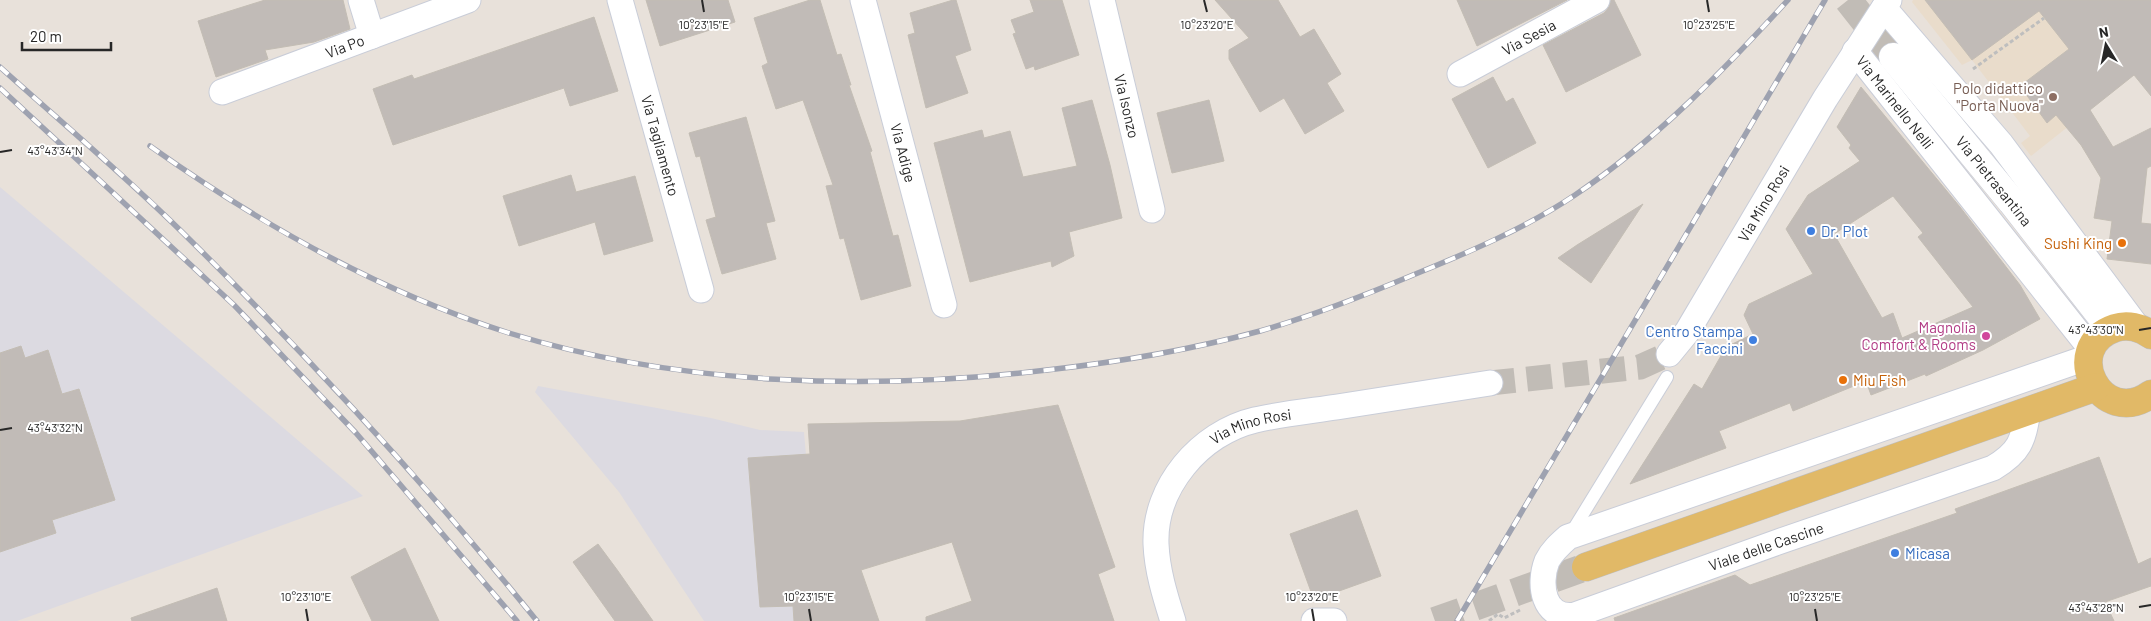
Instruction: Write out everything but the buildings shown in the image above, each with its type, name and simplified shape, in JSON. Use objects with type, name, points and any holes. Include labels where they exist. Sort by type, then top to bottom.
[{"type":"main road","name":"Via Pietrasantina","points":[[1894,57],[2012,202],[2133,331]]},
{"type":"main road","points":[[2133,331],[2097,339],[2090,353],[2088,369],[2096,388],[2108,398],[2123,403],[2150,397]]},
{"type":"main road","points":[[1586,567],[2096,388]]},
{"type":"street","points":[[361,0],[372,36]]},
{"type":"street","name":"Via Po","points":[[222,92],[468,0]]},
{"type":"street","name":"Via Tagliamento","points":[[620,0],[701,290]]},
{"type":"street","name":"Via Adige","points":[[863,0],[944,305]]},
{"type":"street","name":"Via Isonzo","points":[[1102,0],[1152,210]]},
{"type":"street","name":"Via Sesia","points":[[1460,74],[1597,0]]},
{"type":"street","name":"Via Marinello Nelli","points":[[2090,353],[1855,51],[1886,4],[2001,144],[2133,331]]},
{"type":"street","name":"Via Mino Rosi","points":[[1668,366],[1855,51]]},
{"type":"street","points":[[1545,598],[1542,584],[1548,560],[1555,548],[1568,537],[2090,353]]},
{"type":"street","name":"Via Mino Rosi","points":[[1173,621],[1158,563],[1156,543],[1160,512],[1177,474],[1188,459],[1213,438],[1254,420],[1490,384]]},
{"type":"street","name":"Viale delle Cascine","points":[[1545,598],[1556,612],[1568,616],[1575,614],[1993,468],[2017,451],[2022,441],[2028,411]]},
{"type":"street","points":[[1314,621],[1334,621]]},
{"type":"lane","points":[[1568,537],[1668,366]]},
{"type":"path","points":[[1969,71],[2044,18]]},
{"type":"path","points":[[1489,621],[1498,614],[1504,618],[1545,598]]},
{"type":"shaded area","name":"Polo didattico \"Porta Nuova\"","points":[[1913,0],[2151,0],[2151,61],[2031,156],[2021,143],[2030,136],[1972,60],[1962,65],[1912,2]]},
{"type":"shaded area","points":[[0,187],[363,496],[17,621],[0,621]]},
{"type":"shaded area","points":[[538,386],[711,418],[760,430],[804,432],[820,621],[704,621],[619,492],[535,392]]},
{"type":"tunnel","points":[[1848,0],[1893,57]]},
{"type":"tunnel","points":[[1490,383],[1640,367],[1669,354]]},
{"type":"tunnel","points":[[1435,621],[1586,567]]},
{"type":"railway","points":[[150,146],[234,202],[322,253],[414,297],[509,333],[574,351],[640,364],[708,374],[844,381],[912,381],[980,377],[1128,359],[1181,350],[1260,331],[1356,298],[1496,239],[1537,218],[1575,195],[1633,152],[1713,79],[1788,0]]},
{"type":"railway","points":[[1457,621],[1825,0]]},
{"type":"railway","points":[[0,67],[159,210],[274,325],[409,470],[537,621]]},
{"type":"railway","points":[[0,88],[234,305],[356,433],[517,621]]},
{"type":"place","name":"Polo didattico \"Porta Nuova\"","points":[[2053,97]]},
{"type":"place","name":"Dr. Plot","points":[[1811,231]]},
{"type":"place","name":"Sushi King","points":[[2122,243]]},
{"type":"place","name":"Magnolia Comfort & Rooms","points":[[1986,336]]},
{"type":"place","name":"Centro Stampa Faccini","points":[[1753,340]]},
{"type":"place","name":"Miu Fish","points":[[1843,380]]},
{"type":"place","name":"Micasa","points":[[1895,553]]}]
